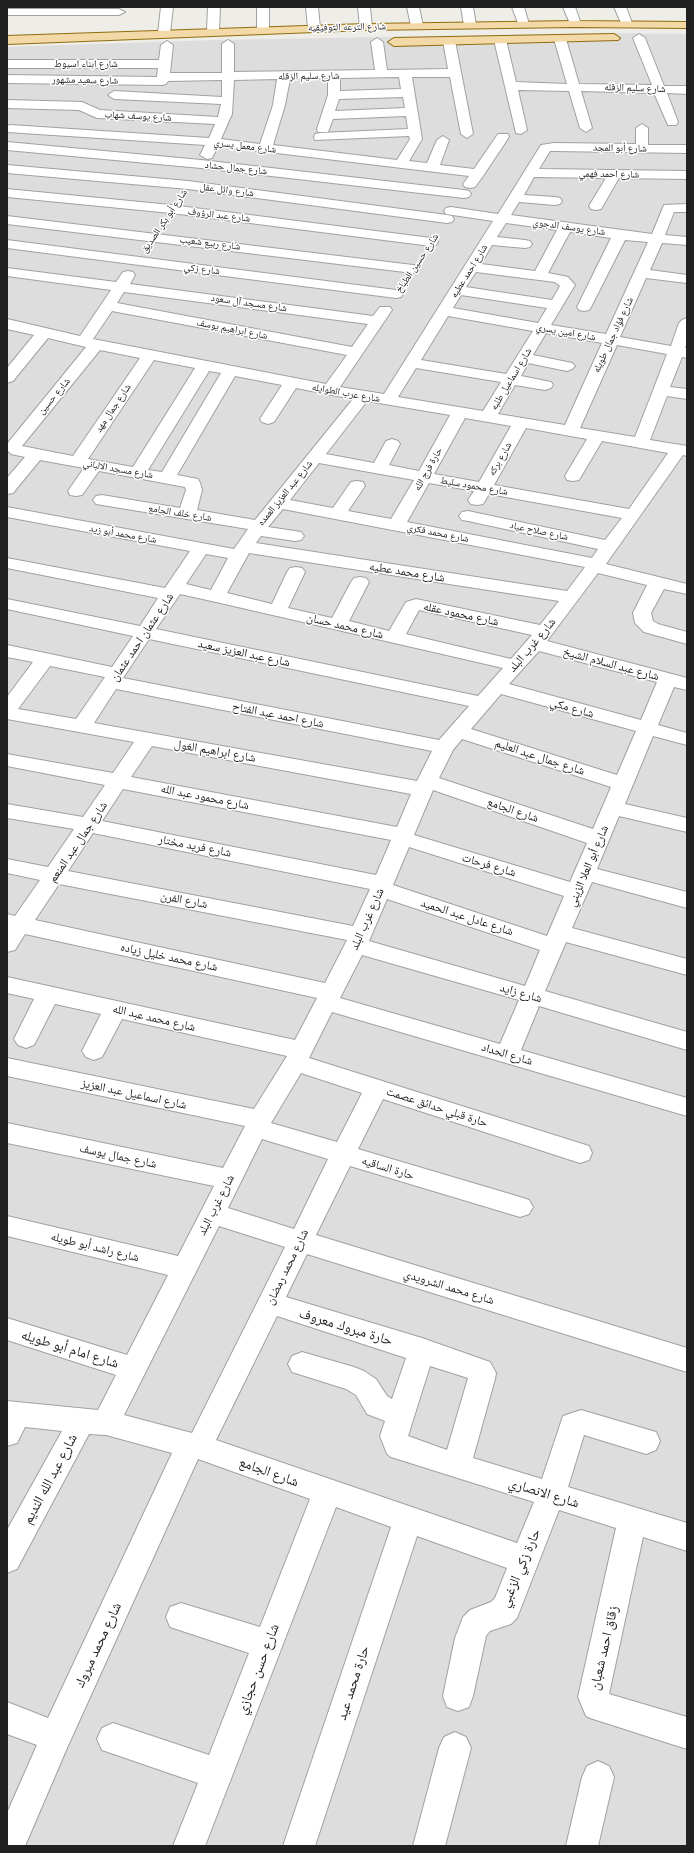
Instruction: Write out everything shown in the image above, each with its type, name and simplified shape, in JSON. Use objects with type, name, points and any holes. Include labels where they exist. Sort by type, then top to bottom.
[{"type":"main road","name":"شارع الترعه التوفيقيه","points":[[7,40],[263,29],[523,24],[687,25]]},
{"type":"main road","points":[[470,25],[472,40]]},
{"type":"main road","name":"شارع الترعه التوفيقيه","points":[[373,42],[652,38]]},
{"type":"main road","points":[[7,50],[243,44]]},
{"type":"street","points":[[164,33],[167,7]]},
{"type":"street","points":[[213,31],[214,7]]},
{"type":"street","points":[[263,7],[263,29]]},
{"type":"street","points":[[312,7],[314,28]]},
{"type":"street","points":[[364,7],[366,27]]},
{"type":"street","points":[[413,7],[417,26]]},
{"type":"street","points":[[466,7],[470,25]]},
{"type":"street","points":[[518,7],[523,24]]},
{"type":"street","points":[[569,7],[575,24]]},
{"type":"street","points":[[620,7],[626,24]]},
{"type":"street","points":[[7,12],[119,9],[116,35]]},
{"type":"street","points":[[631,38],[659,89],[672,122]]},
{"type":"street","points":[[560,39],[586,128]]},
{"type":"street","points":[[500,40],[521,130]]},
{"type":"street","points":[[450,41],[467,134]]},
{"type":"street","points":[[373,42],[382,75]]},
{"type":"street","name":"شارع أبو بكر الصديق","points":[[90,343],[108,306],[120,286],[188,185],[214,142],[223,121],[228,101],[228,44]]},
{"type":"street","points":[[160,98],[167,45]]},
{"type":"street","points":[[265,149],[279,105],[286,63]]},
{"type":"street","name":"شارع ابناء اسيوط","points":[[7,64],[165,64]]},
{"type":"street","name":"شارع سليم الزقله","points":[[163,79],[455,73]]},
{"type":"street","points":[[401,164],[415,142],[415,132],[405,74]]},
{"type":"street","points":[[314,154],[334,95],[334,76]]},
{"type":"street","name":"شارع سعيد مشهور","points":[[7,79],[163,79]]},
{"type":"street","name":"شارع سليم الزقله","points":[[511,86],[574,86],[687,90]]},
{"type":"street","points":[[334,95],[408,93]]},
{"type":"street","points":[[114,95],[228,101]]},
{"type":"street","name":"شارع يوسف شهاب","points":[[7,104],[82,106],[97,114],[223,121]]},
{"type":"street","points":[[9,132],[24,105]]},
{"type":"street","points":[[327,115],[412,112]]},
{"type":"street","points":[[642,128],[642,148]]},
{"type":"street","name":"شارع معمل يسري","points":[[9,132],[214,142],[478,173]]},
{"type":"street","points":[[320,137],[415,132]]},
{"type":"street","name":"شارع حسين الطباخ","points":[[330,390],[503,137]]},
{"type":"street","points":[[432,168],[443,140]]},
{"type":"street","name":"شارع أبو المجد","points":[[554,147],[606,142],[642,148],[687,149]]},
{"type":"street","name":"شارع جمال حشاد","points":[[7,146],[201,164],[464,194]]},
{"type":"street","name":"شارع احمد عطيه","points":[[388,400],[546,148],[554,147]]},
{"type":"street","points":[[382,162],[389,150]]},
{"type":"street","name":"شارع وائل عقل","points":[[7,169],[188,185],[449,215]]},
{"type":"street","name":"شارع احمد فهمي","points":[[531,173],[687,174]]},
{"type":"street","points":[[596,206],[615,174]]},
{"type":"street","name":"شارع عبد الرؤوف","points":[[7,193],[162,223],[431,242]]},
{"type":"street","points":[[515,198],[555,201]]},
{"type":"street","name":"شارع فؤاد جمال طويله","points":[[570,432],[610,340],[642,273],[669,208],[687,208]]},
{"type":"street","name":"شارع يوسف الدجوي","points":[[449,215],[502,218],[620,235],[687,241]]},
{"type":"street","name":"شارع ربيع شعيب","points":[[7,220],[162,223],[413,269]]},
{"type":"street","points":[[472,267],[539,276],[566,227]]},
{"type":"street","points":[[584,307],[620,235]]},
{"type":"street","points":[[489,240],[525,244]]},
{"type":"street","name":"شارع زكي","points":[[7,244],[396,294]]},
{"type":"street","name":"شارع مسجد آل سعود","points":[[7,272],[378,321]]},
{"type":"street","points":[[642,273],[687,279]]},
{"type":"street","name":"شارع اسماعيل طلبه","points":[[488,417],[568,285],[563,280],[539,276]]},
{"type":"street","points":[[458,290],[599,310]]},
{"type":"street","name":"شارع ابراهيم يوسف","points":[[108,306],[357,352]]},
{"type":"street","name":"شارع امين يسري","points":[[445,311],[681,352]]},
{"type":"street","points":[[640,444],[661,390],[681,352],[687,323]]},
{"type":"street","name":"شارع عرب الطوايله","points":[[7,324],[90,343],[292,383],[640,444],[683,450]]},
{"type":"street","points":[[7,378],[44,333]]},
{"type":"street","name":"شارع حسين","points":[[12,447],[90,343]]},
{"type":"street","name":"شارع جمال مهد","points":[[77,462],[150,355]]},
{"type":"street","points":[[524,358],[567,366]]},
{"type":"street","points":[[412,363],[545,385]]},
{"type":"street","points":[[138,473],[204,366]]},
{"type":"street","points":[[167,478],[230,371]]},
{"type":"street","points":[[268,420],[292,383]]},
{"type":"street","points":[[661,390],[687,394]]},
{"type":"street","name":"شارع عبد العزيز العمده","points":[[216,596],[241,551],[257,528],[279,503],[363,396]]},
{"type":"street","name":"حارة فرج الله","points":[[397,525],[460,412]]},
{"type":"street","name":"شارع بركه","points":[[456,537],[521,423]]},
{"type":"street","points":[[572,476],[597,436]]},
{"type":"street","points":[[379,468],[392,444]]},
{"type":"street","name":"شارع مسجد الالباني","points":[[12,447],[17,450],[77,462],[188,481],[194,485],[194,490],[187,514]]},
{"type":"street","name":"شارع غرب البلد","points":[[94,1421],[132,1368],[258,1124],[298,1056],[359,940],[425,785],[451,739],[497,687],[514,665],[540,638],[683,450]]},
{"type":"street","points":[[7,489],[36,454]]},
{"type":"street","name":"شارع محمود سليط","points":[[315,457],[633,515]]},
{"type":"street","points":[[76,491],[95,465]]},
{"type":"street","points":[[337,514],[356,486]]},
{"type":"street","name":"شارع خلف الجامع","points":[[102,500],[187,514],[295,536]]},
{"type":"street","name":"شارع محمد فكري","points":[[279,503],[397,525],[595,566],[687,589]]},
{"type":"street","name":"شارع محمد أبو زيد","points":[[7,512],[201,548],[241,551]]},
{"type":"street","name":"شارع صلاح عياد","points":[[468,516],[610,546]]},
{"type":"street","name":"شارع عثمان احمد عثمان","points":[[82,726],[201,548]]},
{"type":"street","name":"شارع محمد عطيه","points":[[241,551],[571,597]]},
{"type":"street","name":"شارع محمد حسان","points":[[7,563],[173,591],[216,596],[514,665]]},
{"type":"street","points":[[278,610],[296,572]]},
{"type":"street","points":[[338,624],[360,582]]},
{"type":"street","points":[[658,582],[642,614],[644,623],[651,628],[687,638]]},
{"type":"street","name":"شارع عبد العزيز سعيد","points":[[7,604],[482,703]]},
{"type":"street","name":"شارع محمود عقله","points":[[395,637],[412,606],[416,604],[540,638]]},
{"type":"street","name":"شارع عبد السلام الشيخ","points":[[540,638],[678,681]]},
{"type":"street","name":"شارع احمد عبد الفتاح","points":[[7,651],[45,659],[114,678],[451,739]]},
{"type":"street","points":[[7,712],[45,659]]},
{"type":"street","name":"شارع أبو العلا الزيني","points":[[507,1054],[647,728],[678,681]]},
{"type":"street","name":"شارع مكي","points":[[497,687],[687,739]]},
{"type":"street","name":"شارع ابراهيم الغول","points":[[7,712],[147,738],[425,785]]},
{"type":"street","name":"شارع جمال عبد المنعم","points":[[7,944],[14,924],[55,875],[147,738]]},
{"type":"street","name":"شارع جمال عبد العليم","points":[[451,739],[623,784]]},
{"type":"street","name":"شارع محمود عبد الله","points":[[7,760],[403,836]]},
{"type":"street","name":"شارع الجامع","points":[[425,785],[599,839]]},
{"type":"street","points":[[613,808],[687,825]]},
{"type":"street","name":"شارع فريد مختار","points":[[7,811],[89,825],[382,886]]},
{"type":"street","name":"شارع فرحات","points":[[403,836],[581,883],[687,900]]},
{"type":"street","name":"شارع الفرن","points":[[7,866],[359,940]]},
{"type":"street","name":"شارع عادل عبد الحميد","points":[[382,886],[556,939],[687,967]]},
{"type":"street","name":"شارع محمد خليل زياده","points":[[14,924],[328,997]]},
{"type":"street","name":"شارع زايد","points":[[359,940],[532,996],[687,1041]]},
{"type":"street","name":"شارع محمد عبد الله","points":[[7,986],[115,1009],[298,1056]]},
{"type":"street","points":[[26,1039],[48,995]]},
{"type":"street","name":"شارع الحداد","points":[[328,997],[507,1054],[687,1107]]},
{"type":"street","points":[[94,1051],[115,1009]]},
{"type":"street","name":"حارة قبلي حدائق عصمت","points":[[298,1056],[376,1088],[580,1153]]},
{"type":"street","name":"شارع اسماعيل عبد العزيز","points":[[7,1067],[258,1124]]},
{"type":"street","name":"شارع محمد رمضان","points":[[194,1446],[270,1303],[376,1088]]},
{"type":"street","name":"حارة الساقيه","points":[[258,1124],[343,1154],[520,1207]]},
{"type":"street","name":"شارع جمال يوسف","points":[[7,1132],[230,1179]]},
{"type":"street","name":"شارع محمد الشرويدي","points":[[212,1214],[687,1360]]},
{"type":"street","name":"شارع راشد أبو طويله","points":[[7,1226],[184,1268]]},
{"type":"street","name":"حارة مبروك معروف","points":[[270,1303],[477,1367],[482,1373],[457,1466]]},
{"type":"street","name":"شارع امام أبو طويله","points":[[7,1329],[132,1368]]},
{"type":"street","points":[[302,1364],[354,1379],[366,1387],[377,1405],[384,1410],[401,1414],[422,1350]]},
{"type":"street","name":"شارع الانصاري","points":[[401,1414],[394,1436],[394,1441],[401,1448],[687,1537]]},
{"type":"street","name":"شارع الجامع","points":[[11,1420],[94,1421],[194,1446],[407,1521],[525,1560]]},
{"type":"street","name":"شارع عبد الله النديم","points":[[7,1559],[94,1421]]},
{"type":"street","name":"حارة زكي الزغبي","points":[[458,1696],[470,1638],[474,1627],[481,1620],[500,1614],[506,1608],[551,1495],[573,1425],[581,1422],[646,1441]]},
{"type":"street","name":"شارع محمد مبروك","points":[[9,1846],[56,1736],[194,1446]]},
{"type":"street","name":"شارع حسن حجازي","points":[[189,1846],[326,1493]]},
{"type":"street","name":"حارة محمد عيد","points":[[299,1846],[407,1521]]},
{"type":"street","name":"زقاق احمد شعبان","points":[[632,1521],[593,1697],[597,1705],[601,1707],[687,1733]]},
{"type":"street","points":[[181,1617],[268,1644]]},
{"type":"street","points":[[7,1718],[56,1736]]},
{"type":"street","points":[[113,1739],[217,1774]]},
{"type":"street","points":[[429,1846],[455,1748]]},
{"type":"street","points":[[582,1846],[598,1777]]},
{"type":"shaded area","points":[[609,33],[687,34],[687,1846],[7,1846],[7,47],[216,40]]}]
